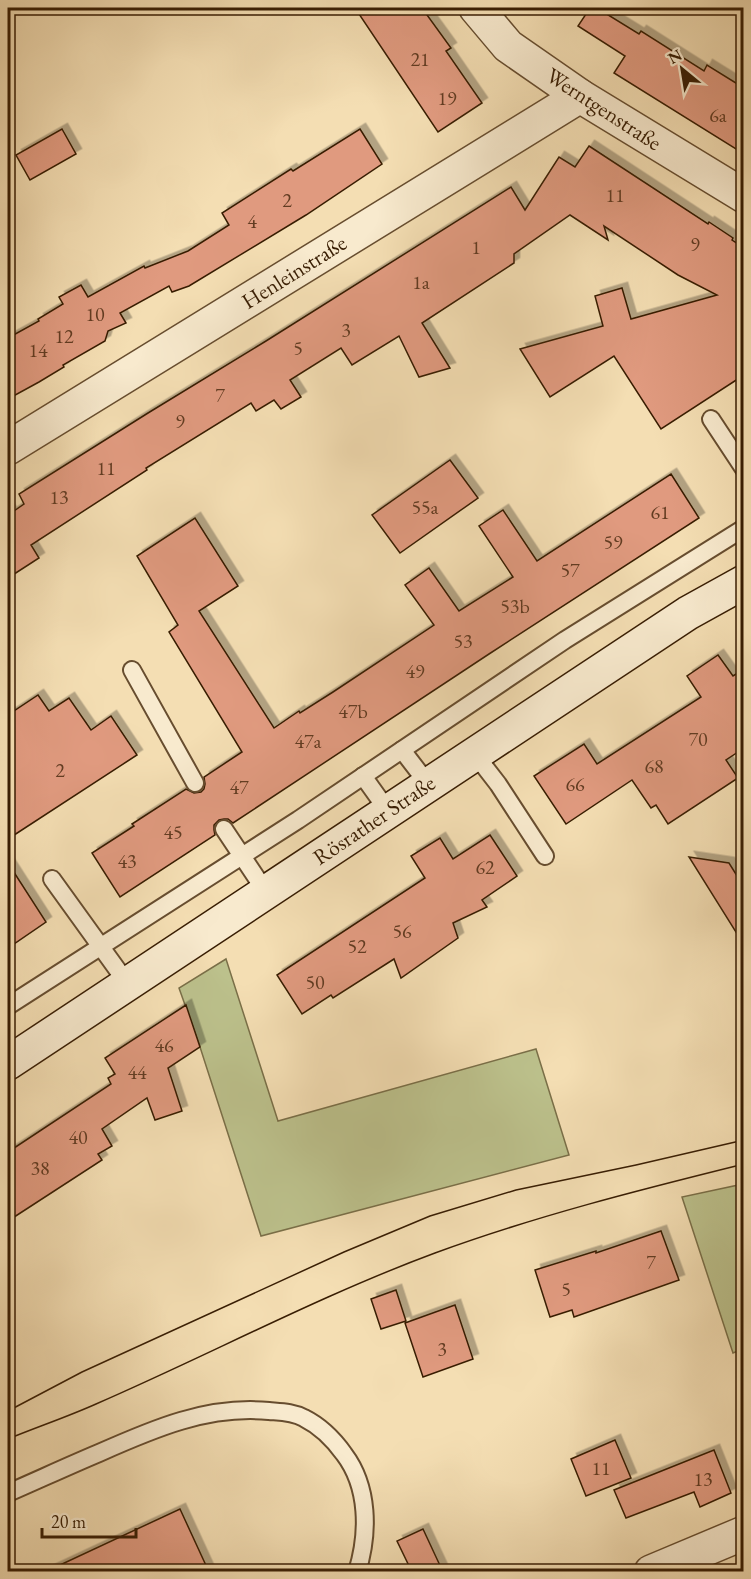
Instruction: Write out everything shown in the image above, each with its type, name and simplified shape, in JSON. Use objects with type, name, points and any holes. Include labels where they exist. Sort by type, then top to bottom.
[{"type":"street","name":"Werntgenstraße","points":[[476,8],[508,46],[580,96],[744,196]]},
{"type":"street","name":"Henleinstraße","points":[[8,448],[580,96]]},
{"type":"street","name":"Rösrather Straße","points":[[8,1063],[688,613],[744,582]]},
{"type":"street","points":[[651,1572],[744,1533]]},
{"type":"lane","points":[[711,419],[744,469]]},
{"type":"lane","points":[[8,1006],[242,856],[556,646],[744,528]]},
{"type":"lane","points":[[132,670],[195,783]]},
{"type":"lane","points":[[402,750],[428,784]]},
{"type":"lane","points":[[474,753],[498,784],[545,856]]},
{"type":"lane","points":[[363,776],[388,811]]},
{"type":"lane","points":[[224,829],[266,892]]},
{"type":"lane","points":[[52,879],[127,983]]},
{"type":"lane","points":[[8,1493],[139,1435],[204,1414],[230,1410],[288,1412],[303,1417],[336,1442],[355,1474],[364,1501],[365,1530],[357,1572]]},
{"type":"green space","points":[[226,959],[278,1121],[536,1049],[569,1155],[261,1236],[179,988]]},
{"type":"green space","points":[[743,1184],[743,1349],[733,1353],[682,1197]]},
{"type":"building","points":[[355,8],[422,8],[451,48],[446,51],[482,103],[438,132]]},
{"type":"building","points":[[590,8],[597,8],[639,34],[641,31],[704,71],[707,65],[744,88],[744,154],[614,73],[625,56],[578,26]]},
{"type":"building","points":[[62,129],[76,154],[30,180],[16,155]]},
{"type":"building","points":[[360,129],[382,164],[306,215],[189,286],[172,292],[169,286],[120,313],[126,323],[108,331],[105,341],[8,399],[8,338],[39,321],[38,319],[63,304],[59,297],[81,285],[88,297],[144,266],[145,268],[188,251],[229,225],[222,213]]},
{"type":"building","points":[[589,146],[708,224],[709,222],[744,248],[744,375],[661,429],[614,356],[550,397],[520,349],[603,326],[595,296],[622,288],[631,319],[717,295],[678,275],[604,226],[608,240],[570,215],[514,254],[514,263],[422,323],[450,368],[419,377],[399,336],[352,365],[341,348],[290,380],[301,397],[281,409],[274,400],[256,411],[251,403],[146,468],[147,470],[31,545],[39,558],[8,578],[8,507],[11,513],[24,504],[19,494],[511,187],[525,210],[559,157],[575,167]]},
{"type":"building","points":[[450,460],[478,498],[400,553],[372,515]]},
{"type":"building","points":[[671,474],[699,518],[233,823],[228,819],[219,820],[214,825],[215,835],[120,897],[92,853],[186,789],[194,793],[201,792],[205,784],[204,777],[242,752],[169,632],[178,625],[137,556],[195,518],[238,586],[199,611],[274,728],[434,625],[405,585],[429,568],[459,611],[513,577],[479,526],[503,510],[537,561]]},
{"type":"building","points":[[718,655],[733,676],[744,669],[744,745],[726,760],[738,778],[668,824],[656,805],[651,808],[632,780],[566,824],[534,776],[584,744],[597,764],[701,697],[687,676]]},
{"type":"building","points":[[38,695],[49,711],[69,698],[91,730],[111,716],[137,755],[8,839],[8,715]]},
{"type":"building","points":[[490,835],[517,876],[482,900],[487,907],[453,923],[458,938],[401,978],[394,959],[333,998],[331,995],[302,1014],[277,975],[425,878],[411,856],[440,838],[453,859]]},
{"type":"building","points":[[689,857],[729,863],[744,887],[744,945]]},
{"type":"building","points":[[8,863],[46,922],[8,948]]},
{"type":"building","points":[[186,1005],[200,1047],[168,1068],[182,1111],[155,1120],[147,1098],[102,1129],[112,1146],[98,1154],[102,1160],[8,1221],[8,1152],[111,1084],[108,1078],[115,1074],[105,1058]]},
{"type":"building","points":[[661,1231],[679,1280],[574,1317],[572,1310],[550,1317],[535,1270]]},
{"type":"building","points":[[396,1290],[406,1321],[381,1329],[371,1299]]},
{"type":"building","points":[[455,1305],[473,1359],[423,1377],[405,1323]]},
{"type":"building","points":[[615,1440],[631,1478],[586,1496],[571,1459]]},
{"type":"building","points":[[714,1450],[731,1493],[700,1507],[694,1492],[626,1518],[614,1490]]},
{"type":"building","points":[[180,1509],[209,1572],[45,1572]]},
{"type":"building","points":[[423,1529],[443,1572],[412,1572],[397,1541]]},
{"type":"tram line","points":[[8,1411],[82,1372],[344,1252],[430,1216],[516,1190],[744,1140]]},
{"type":"tram line","points":[[8,1439],[96,1404],[349,1288],[435,1253],[549,1215],[744,1164]]}]
